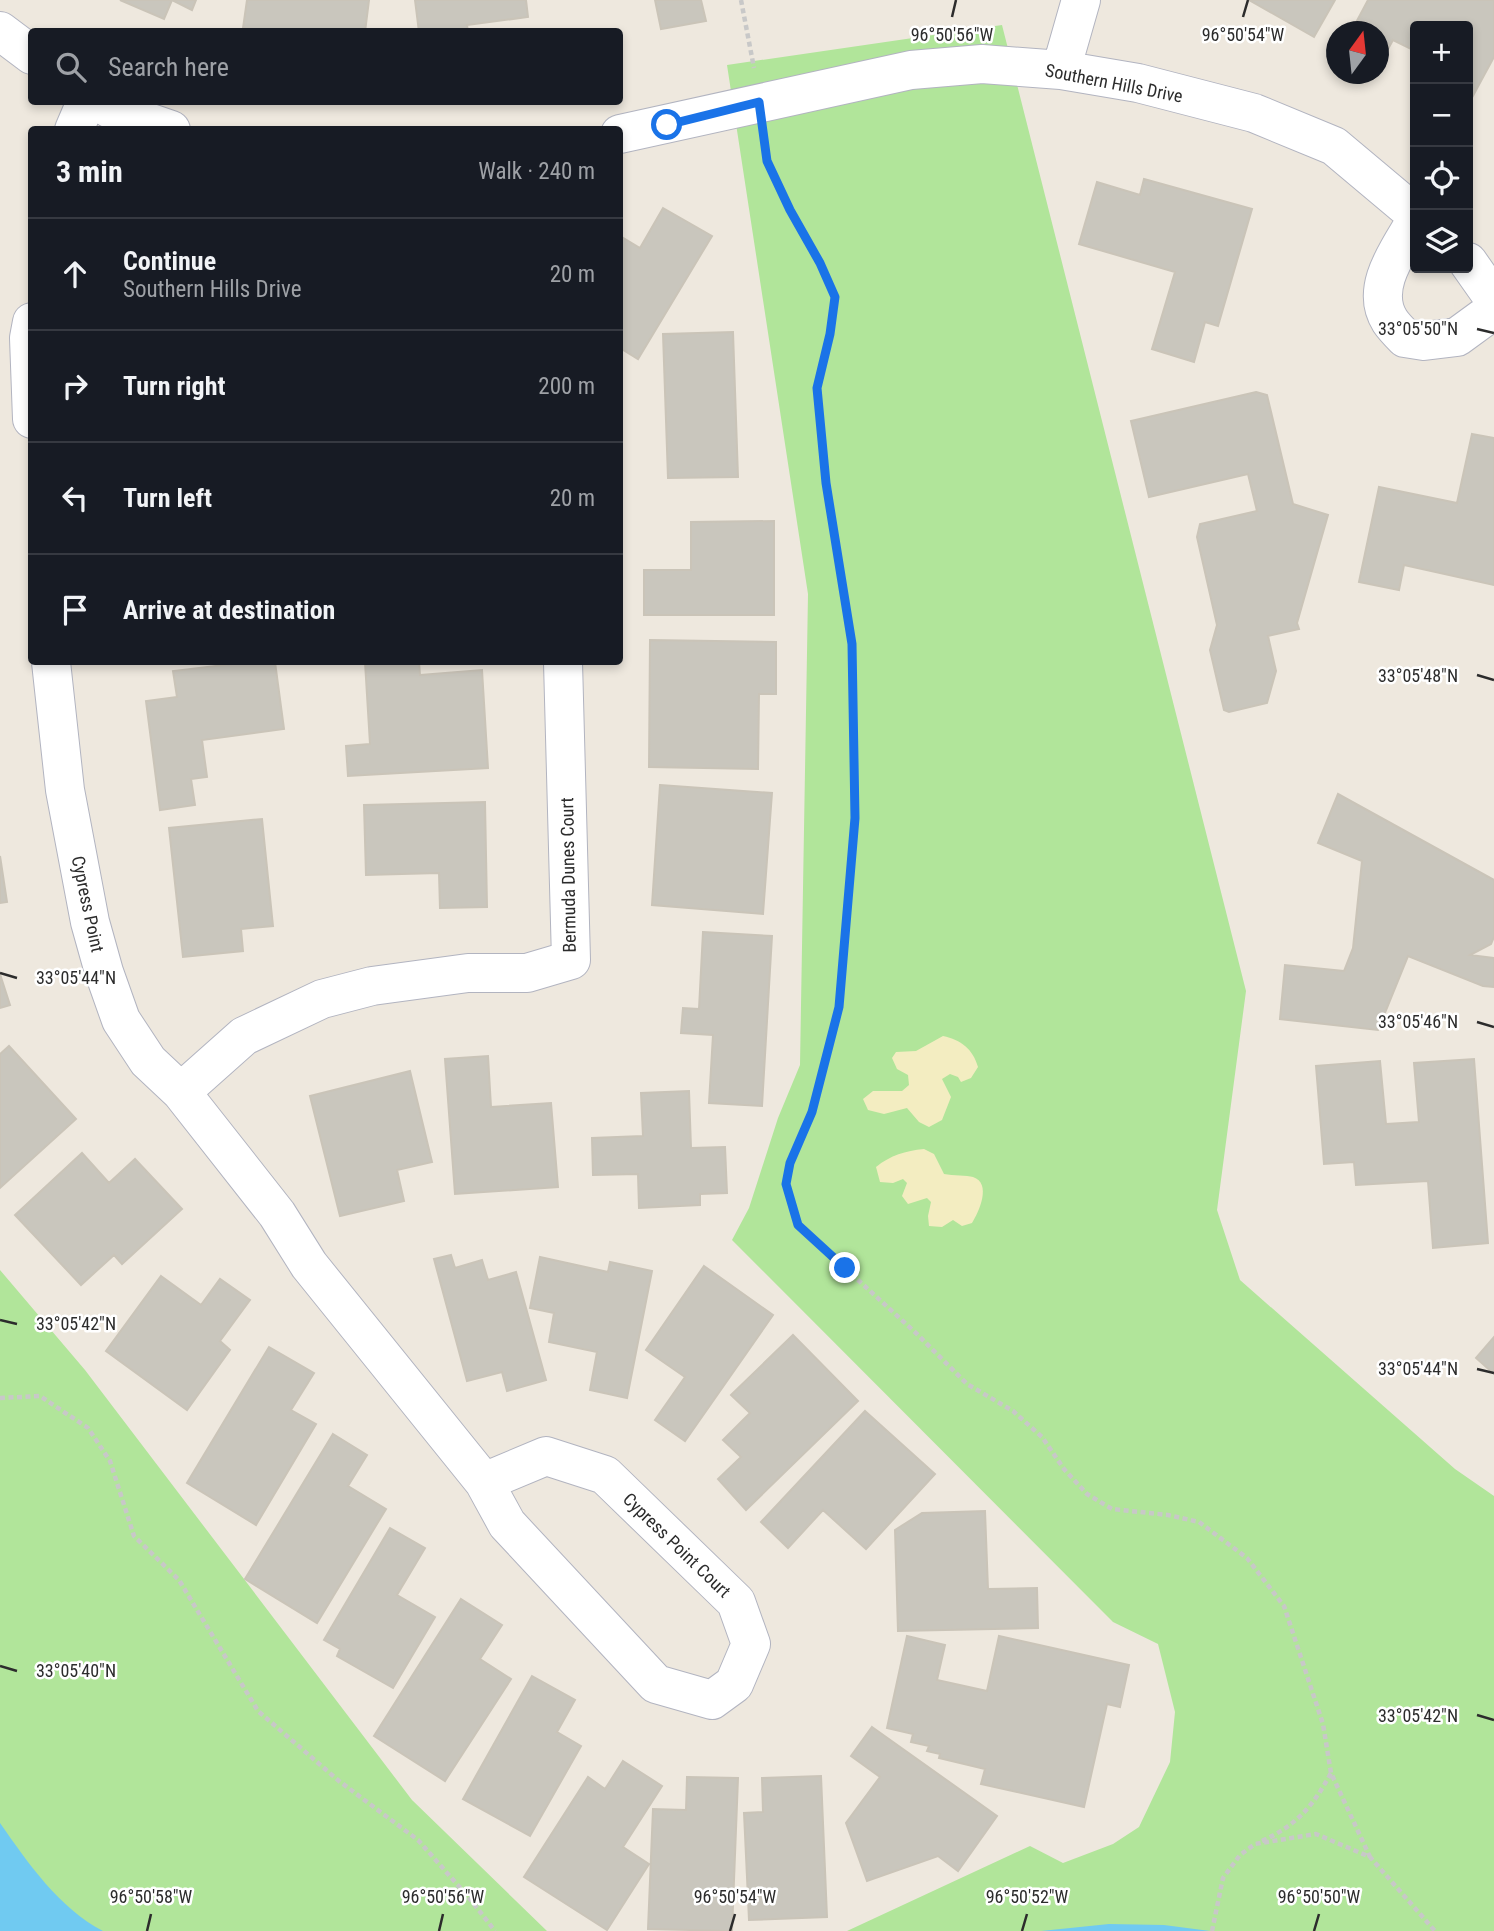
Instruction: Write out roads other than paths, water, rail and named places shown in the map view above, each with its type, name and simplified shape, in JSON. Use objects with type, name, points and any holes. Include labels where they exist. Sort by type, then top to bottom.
[{"type":"street","points":[[1061,70],[1081,0]]},
{"type":"street","points":[[0,31],[28,52]]},
{"type":"street","name":"Southern Hills Drive","points":[[623,133],[911,70],[982,64],[1061,70],[1138,83],[1266,118],[1334,146],[1410,210]]},
{"type":"street","points":[[76,126],[85,105]]},
{"type":"street","points":[[117,115],[157,126]]},
{"type":"street","points":[[1410,231],[1387,271],[1383,295],[1389,320],[1405,338],[1424,341],[1457,337],[1494,310]]},
{"type":"street","points":[[1473,269],[1494,299]]},
{"type":"street","name":"Cypress Point","points":[[51,665],[65,790],[90,922],[121,1020],[148,1061],[181,1092],[277,1214]]},
{"type":"street","name":"Bermuda Dunes Court","points":[[181,1092],[244,1036],[322,999],[372,986],[468,973],[527,973],[571,960],[563,665]]},
{"type":"street","name":"Cypress Point Court","points":[[277,1214],[309,1265],[484,1482],[507,1524],[656,1684],[712,1700],[734,1684],[751,1644],[736,1602],[605,1475],[546,1456],[484,1482]]},
{"type":"water","points":[[0,1823],[33,1869],[58,1897],[103,1931],[0,1931]]},
{"type":"water","points":[[1109,1924],[1164,1925],[1210,1931],[1041,1931]]}]
